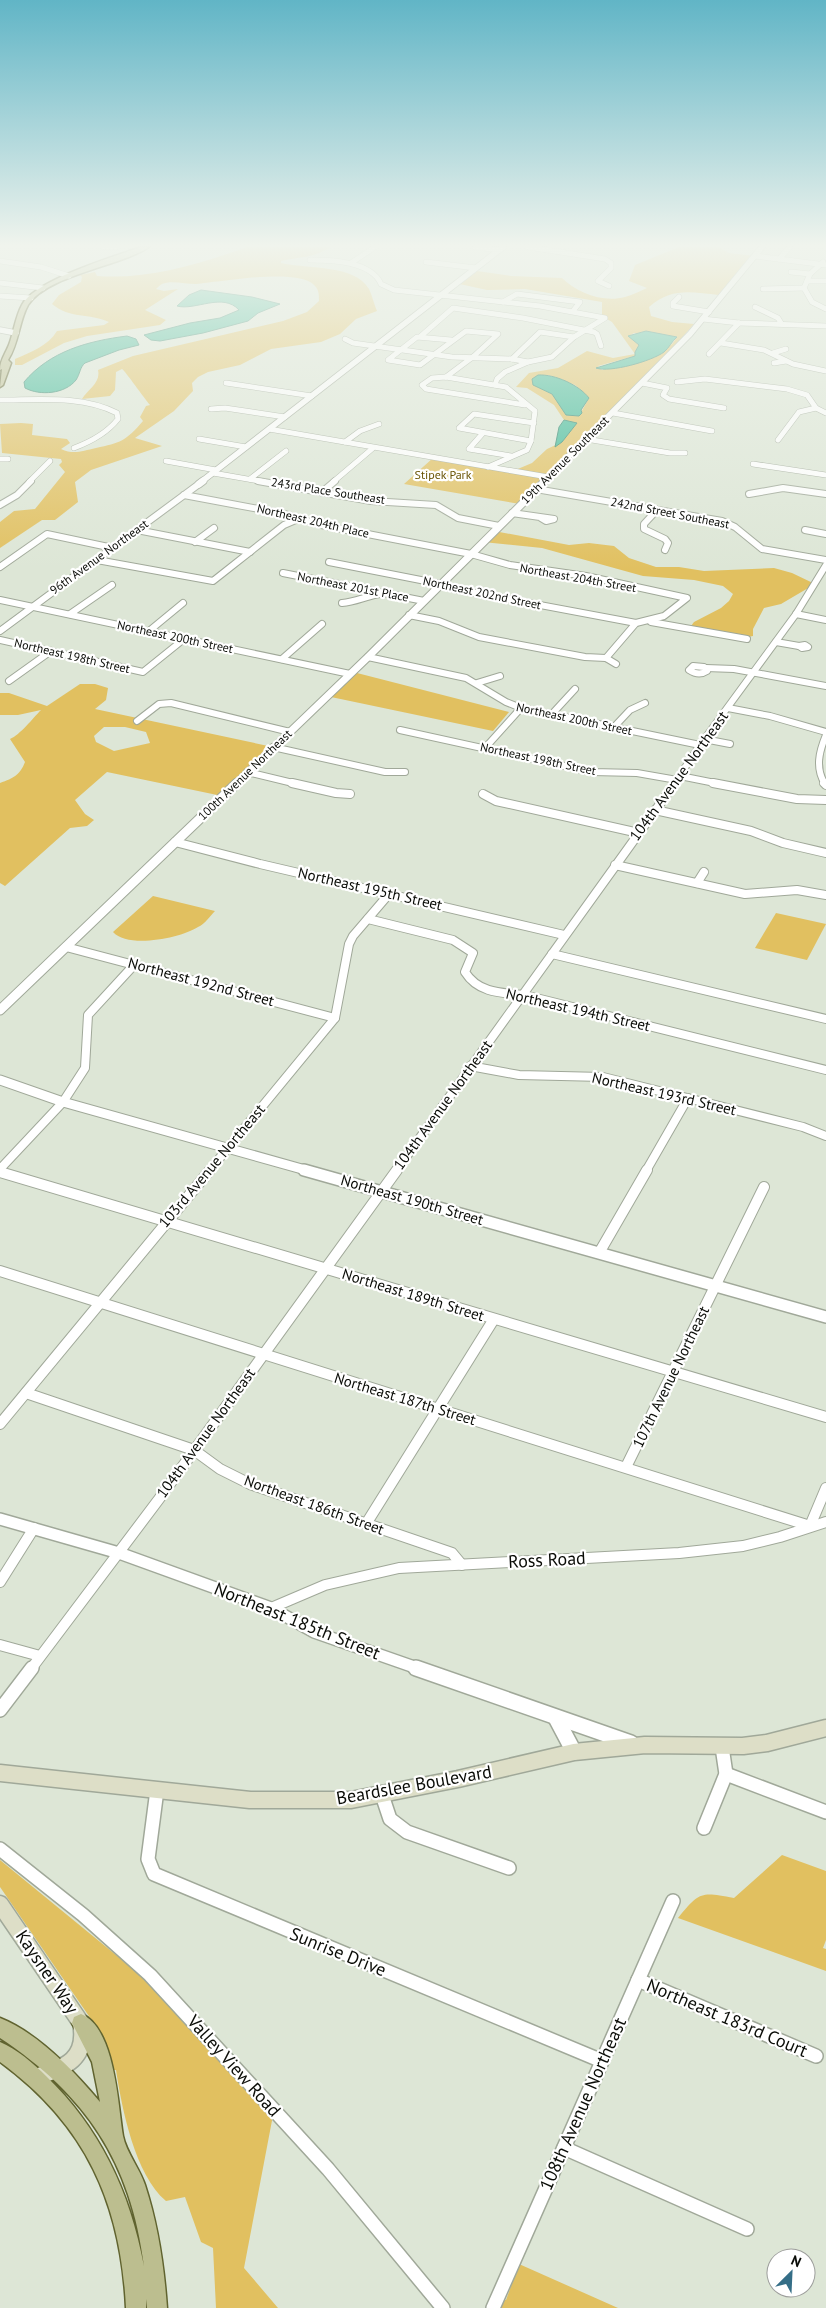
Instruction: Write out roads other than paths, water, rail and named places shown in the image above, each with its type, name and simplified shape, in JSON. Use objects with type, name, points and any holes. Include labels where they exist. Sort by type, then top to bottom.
[{"type":"main road","points":[[0,385],[8,363],[6,361],[8,355]]},
{"type":"main road","points":[[0,368],[1,363],[6,361]]},
{"type":"main road","name":"Beardslee Boulevard","points":[[0,1773],[250,1800],[317,1802],[351,1800],[382,1795],[574,1752],[639,1746],[722,1747],[767,1743],[826,1728]]},
{"type":"main road","name":"Kaysner Way","points":[[0,1904],[81,2023],[83,2036],[81,2050],[59,2070],[36,2077]]},
{"type":"main road","points":[[81,2023],[96,2043],[105,2066],[115,2140]]},
{"type":"main road","points":[[0,2027],[36,2050],[59,2070],[96,2111],[115,2140],[135,2181],[144,2207],[155,2266],[158,2308]]},
{"type":"main road","points":[[0,2052],[36,2077],[79,2126],[112,2186],[127,2232],[137,2289],[136,2308]]},
{"type":"street","points":[[199,484],[365,355]]},
{"type":"street","points":[[394,355],[388,360],[420,365],[433,355],[468,359],[512,359],[528,362],[540,361],[555,355]]},
{"type":"street","points":[[446,377],[473,355]]},
{"type":"street","points":[[512,359],[516,355]]},
{"type":"street","name":"19th Avenue Southeast","points":[[487,537],[669,355]]},
{"type":"street","points":[[777,355],[786,361],[804,368],[826,371]]},
{"type":"street","points":[[774,363],[786,361]]},
{"type":"street","points":[[495,386],[497,379],[505,372],[528,362]]},
{"type":"street","points":[[488,467],[527,450],[531,441],[535,411],[525,405],[511,390],[495,386],[446,377],[432,378],[422,385],[422,388],[525,405]]},
{"type":"street","points":[[677,382],[705,379],[787,389],[807,395],[816,408],[826,412]]},
{"type":"street","points":[[226,383],[312,396]]},
{"type":"street","points":[[642,384],[667,388],[663,395],[669,399],[724,408]]},
{"type":"street","points":[[0,400],[90,403],[106,406],[116,413],[118,419],[112,426],[84,444],[74,448]]},
{"type":"street","points":[[211,409],[225,408],[285,417]]},
{"type":"street","points":[[778,440],[799,412],[816,408]]},
{"type":"street","points":[[613,413],[712,431]]},
{"type":"street","points":[[459,428],[474,414],[534,423]]},
{"type":"street","points":[[346,442],[360,431],[379,424]]},
{"type":"street","points":[[459,428],[531,441]]},
{"type":"street","points":[[269,429],[548,476]]},
{"type":"street","points":[[483,433],[469,449],[511,456]]},
{"type":"street","points":[[200,439],[246,447]]},
{"type":"street","points":[[586,439],[670,453],[685,453]]},
{"type":"street","points":[[322,492],[373,448]]},
{"type":"street","points":[[250,479],[286,451]]},
{"type":"street","points":[[1,458],[8,460]]},
{"type":"street","points":[[0,506],[12,498],[50,461]]},
{"type":"street","name":"243rd Place Southeast","points":[[166,461],[250,479],[371,501],[436,505],[458,518],[499,526]]},
{"type":"street","points":[[753,464],[826,475]]},
{"type":"street","name":"96th Avenue Northeast","points":[[0,631],[199,484]]},
{"type":"street","name":"242nd Street Southeast","points":[[536,488],[730,523],[742,529],[756,545],[762,548],[826,560]]},
{"type":"street","points":[[749,494],[783,488],[826,494]]},
{"type":"street","name":"Northeast 204th Place","points":[[184,495],[285,514],[330,527],[471,554]]},
{"type":"street","points":[[0,498],[12,498]]},
{"type":"street","points":[[658,510],[644,524],[644,529],[665,539],[668,543],[665,550]]},
{"type":"street","points":[[512,513],[541,518]]},
{"type":"street","points":[[96,560],[213,582],[284,525],[298,518]]},
{"type":"street","points":[[195,542],[214,528]]},
{"type":"street","points":[[137,530],[250,552]]},
{"type":"street","points":[[805,530],[826,534]]},
{"type":"street","points":[[0,567],[47,534],[113,548]]},
{"type":"street","name":"100th Avenue Northeast","points":[[0,1010],[368,657],[487,537]]},
{"type":"street","name":"Northeast 204th Street","points":[[471,554],[510,565],[586,576],[686,598]]},
{"type":"street","name":"Northeast 202nd Street","points":[[329,562],[442,584],[449,588],[636,623],[649,622]]},
{"type":"street","points":[[810,593],[826,565]]},
{"type":"street","name":"Northeast 201st Place","points":[[283,573],[424,601]]},
{"type":"street","points":[[818,578],[826,579]]},
{"type":"street","points":[[70,614],[112,585]]},
{"type":"street","name":"104th Avenue Northeast","points":[[0,1710],[119,1553],[264,1354],[470,1066],[524,995],[564,935],[679,778],[702,742],[810,593]]},
{"type":"street","points":[[342,603],[358,602],[376,594],[388,594]]},
{"type":"street","points":[[649,622],[676,611],[686,598]]},
{"type":"street","name":"Northeast 200th Street","points":[[0,600],[350,674]]},
{"type":"street","points":[[149,632],[183,603]]},
{"type":"street","points":[[796,614],[826,620]]},
{"type":"street","points":[[409,615],[439,621],[468,634],[585,657],[606,658],[616,664]]},
{"type":"street","points":[[649,622],[747,639]]},
{"type":"street","points":[[606,658],[636,623]]},
{"type":"street","points":[[282,659],[322,624]]},
{"type":"street","name":"Northeast 198th Street","points":[[0,640],[143,672],[184,639]]},
{"type":"street","points":[[528,646],[534,640]]},
{"type":"street","points":[[776,642],[799,646]]},
{"type":"street","points":[[9,681],[51,651]]},
{"type":"street","name":"Northeast 200th Street","points":[[368,657],[466,678],[478,683],[505,704],[520,708],[702,742]]},
{"type":"street","points":[[428,670],[436,663]]},
{"type":"street","points":[[706,668],[728,668],[826,686]]},
{"type":"street","points":[[478,683],[500,676]]},
{"type":"street","points":[[552,714],[575,689]]},
{"type":"street","points":[[137,720],[159,704],[164,703],[212,712],[225,718],[290,732]]},
{"type":"street","points":[[614,727],[630,710],[645,703]]},
{"type":"street","points":[[485,748],[520,708]]},
{"type":"street","points":[[728,708],[770,716],[826,733],[818,756],[820,774],[826,785]]},
{"type":"street","name":"Northeast 198th Street","points":[[400,730],[592,772],[637,773],[679,778],[797,799],[826,800]]},
{"type":"street","points":[[702,742],[730,744]]},
{"type":"street","points":[[273,747],[386,772],[405,772]]},
{"type":"street","points":[[247,772],[336,793],[350,794]]},
{"type":"street","points":[[483,794],[496,801],[639,833]]},
{"type":"street","points":[[655,810],[751,831],[783,843],[826,853]]},
{"type":"street","name":"Northeast 195th Street","points":[[176,842],[564,935]]},
{"type":"street","points":[[615,864],[745,894],[805,890],[826,895]]},
{"type":"street","points":[[697,883],[704,872]]},
{"type":"street","name":"103rd Avenue Northeast","points":[[0,1424],[98,1302],[335,1018],[349,944],[353,936],[389,894]]},
{"type":"street","name":"Northeast 194th Street","points":[[368,919],[453,940],[473,954],[465,972],[469,981],[478,987],[490,991],[524,995],[826,1070]]},
{"type":"street","name":"Northeast 192nd Street","points":[[66,947],[335,1018]]},
{"type":"street","points":[[552,954],[826,1019]]},
{"type":"street","points":[[0,1171],[63,1102],[85,1068],[88,1015],[134,965]]},
{"type":"street","name":"Northeast 193rd Street","points":[[470,1066],[519,1075],[603,1077],[803,1127],[826,1136]]},
{"type":"street","name":"Northeast 190th Street","points":[[0,1080],[63,1102],[826,1317]]},
{"type":"street","points":[[599,1253],[688,1098]]},
{"type":"street","name":"Northeast 189th Street","points":[[0,1171],[826,1417]]},
{"type":"street","name":"107th Avenue Northeast","points":[[626,1467],[764,1186]]},
{"type":"street","name":"Northeast 187th Street","points":[[0,1272],[821,1526]]},
{"type":"street","points":[[366,1524],[436,1408],[494,1319]]},
{"type":"street","name":"Northeast 186th Street","points":[[26,1393],[194,1450],[202,1457],[244,1481],[270,1492],[452,1553],[462,1565]]},
{"type":"street","points":[[821,1526],[826,1488]]},
{"type":"street","name":"Northeast 185th Street","points":[[0,1519],[119,1553],[271,1608],[314,1632],[639,1746]]},
{"type":"street","name":"Ross Road","points":[[271,1608],[325,1585],[357,1576],[400,1568],[679,1553],[743,1546],[821,1526]]},
{"type":"street","points":[[0,1582],[34,1528]]},
{"type":"street","points":[[0,1646],[40,1656]]},
{"type":"street","points":[[556,1718],[574,1752]]},
{"type":"street","points":[[704,1828],[726,1774],[722,1747]]},
{"type":"street","points":[[726,1774],[826,1812]]},
{"type":"street","name":"Sunrise Drive","points":[[157,1790],[148,1859],[154,1874],[602,2060]]},
{"type":"street","points":[[382,1795],[390,1819],[407,1832],[508,1868]]},
{"type":"street","name":"Valley View Road","points":[[0,1849],[83,1915],[150,1975],[328,2169],[443,2308]]},
{"type":"street","name":"108th Avenue Northeast","points":[[493,2308],[672,1901]]},
{"type":"street","name":"Northeast 183rd Court","points":[[638,1980],[816,2056]]},
{"type":"street","points":[[564,2148],[747,2229]]},
{"type":"park label","name":"Stipek Park","points":[[443,475]]}]
